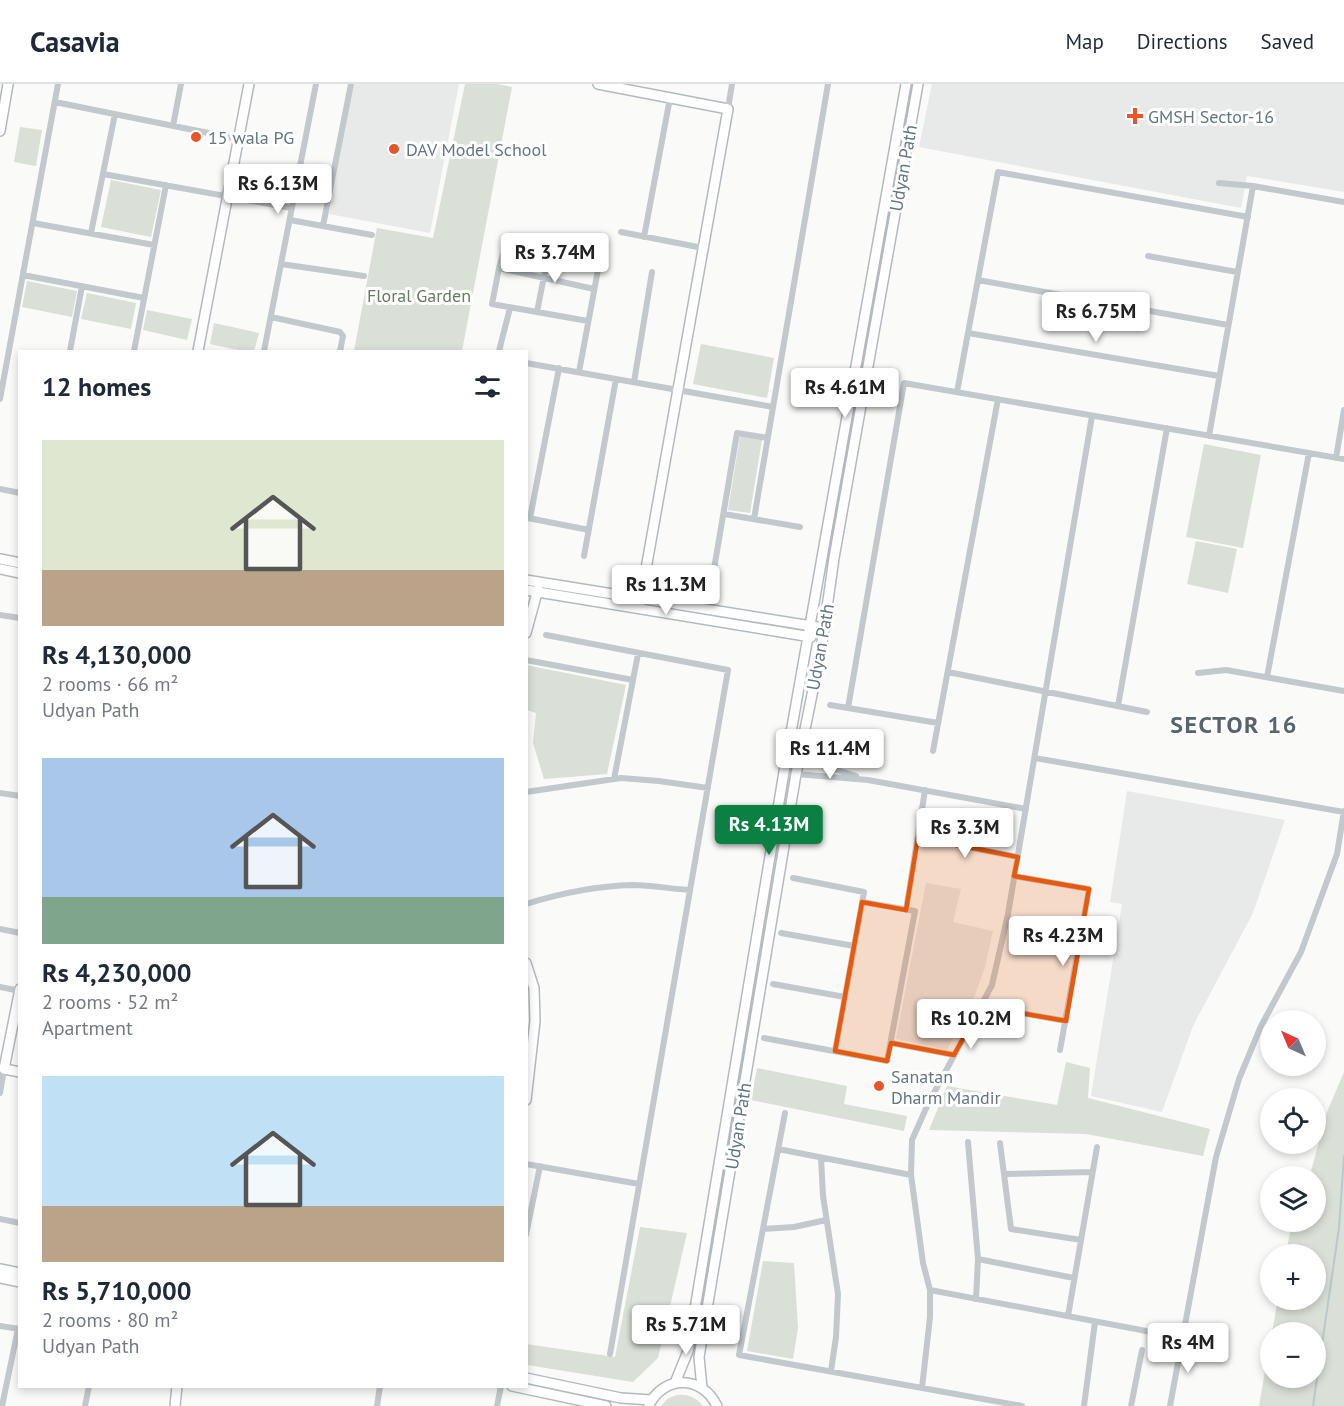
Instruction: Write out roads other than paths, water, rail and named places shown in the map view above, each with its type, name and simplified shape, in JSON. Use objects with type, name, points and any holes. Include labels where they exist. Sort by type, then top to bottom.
[{"type":"main road","points":[[0,131],[8,84]]},
{"type":"main road","points":[[198,350],[249,84]]},
{"type":"main road","points":[[598,84],[728,109],[640,603]]},
{"type":"main road","name":"Udyan Path","points":[[675,1383],[688,1351],[786,756],[906,84]]},
{"type":"main road","name":"Udyan Path","points":[[702,1388],[699,1357],[796,774],[823,638],[836,547],[918,84]]},
{"type":"main road","points":[[0,559],[18,563]]},
{"type":"main road","points":[[0,569],[18,573]]},
{"type":"main road","points":[[528,581],[538,587],[824,628]]},
{"type":"main road","points":[[528,590],[538,587]]},
{"type":"main road","points":[[528,625],[538,587]]},
{"type":"main road","points":[[640,603],[823,638]]},
{"type":"main road","points":[[786,622],[800,620],[812,611]]},
{"type":"main road","points":[[783,632],[796,641],[805,652]]},
{"type":"main road","points":[[528,969],[534,988],[535,1021],[528,1082]]},
{"type":"main road","points":[[18,995],[4,1069],[18,1072]]},
{"type":"main road","points":[[0,1269],[18,1273]]},
{"type":"main road","points":[[0,1278],[18,1282]]},
{"type":"main road","points":[[528,1378],[650,1403],[659,1391],[675,1383],[689,1383],[702,1388],[711,1395],[717,1406]]},
{"type":"main road","points":[[175,1406],[177,1388]]},
{"type":"main road","points":[[521,1388],[606,1406]]},
{"type":"street","points":[[0,399],[58,84]]},
{"type":"street","points":[[173,126],[181,84]]},
{"type":"street","points":[[264,350],[316,84]]},
{"type":"street","points":[[323,226],[351,84]]},
{"type":"street","points":[[728,109],[732,84]]},
{"type":"street","points":[[754,519],[828,84]]},
{"type":"street","points":[[644,237],[670,98]]},
{"type":"street","points":[[55,102],[238,139]]},
{"type":"street","points":[[91,233],[115,114]]},
{"type":"street","points":[[957,392],[998,172],[1248,217]]},
{"type":"street","points":[[103,174],[292,208]]},
{"type":"street","points":[[1219,183],[1253,186],[1344,202]]},
{"type":"street","points":[[134,350],[166,185]]},
{"type":"street","points":[[1209,436],[1253,186]]},
{"type":"street","points":[[290,220],[372,235]]},
{"type":"street","points":[[33,223],[154,245]]},
{"type":"street","points":[[621,232],[703,248]]},
{"type":"street","points":[[507,240],[492,304],[588,321]]},
{"type":"street","points":[[537,312],[549,251]]},
{"type":"street","points":[[1148,256],[1237,272]]},
{"type":"street","points":[[579,372],[600,259]]},
{"type":"street","points":[[281,264],[364,276]]},
{"type":"street","points":[[499,268],[594,289]]},
{"type":"street","points":[[634,382],[652,272]]},
{"type":"street","points":[[23,274],[144,298]]},
{"type":"street","points":[[978,280],[1228,325]]},
{"type":"street","points":[[70,350],[82,286]]},
{"type":"street","points":[[500,350],[510,308]]},
{"type":"street","points":[[271,317],[340,332],[343,336],[340,350]]},
{"type":"street","points":[[968,333],[1219,376]]},
{"type":"street","points":[[528,363],[773,406]]},
{"type":"street","points":[[559,368],[528,518],[589,530]]},
{"type":"street","points":[[584,556],[616,379]]},
{"type":"street","points":[[848,708],[904,383],[1344,459]]},
{"type":"street","points":[[933,751],[998,399]]},
{"type":"street","points":[[1336,458],[1344,410]]},
{"type":"street","points":[[922,1388],[930,1317],[930,1290],[923,1263],[911,1175],[912,1140],[928,1104],[992,985],[1008,914],[1092,416]]},
{"type":"street","points":[[1118,706],[1167,428]]},
{"type":"street","points":[[714,569],[737,432],[768,438]]},
{"type":"street","points":[[1267,677],[1310,453]]},
{"type":"street","points":[[0,489],[18,493]]},
{"type":"street","points":[[724,514],[800,527]]},
{"type":"street","points":[[0,615],[18,618]]},
{"type":"street","points":[[546,635],[728,670],[610,1354]]},
{"type":"street","points":[[614,779],[638,654]]},
{"type":"street","points":[[528,660],[633,680]]},
{"type":"street","points":[[1198,673],[1226,670],[1344,691]]},
{"type":"street","points":[[948,672],[1147,712]]},
{"type":"street","points":[[830,705],[938,723]]},
{"type":"street","points":[[786,756],[868,780]]},
{"type":"street","points":[[1035,758],[1344,812],[1336,854],[1301,952],[1261,1026],[1239,1079],[1216,1157],[1170,1406]]},
{"type":"street","points":[[784,772],[868,780],[1026,809]]},
{"type":"street","points":[[528,792],[614,779],[658,781],[708,788]]},
{"type":"street","points":[[906,910],[925,790]]},
{"type":"street","points":[[0,793],[18,796]]},
{"type":"street","points":[[918,837],[1018,857]]},
{"type":"street","points":[[1014,876],[1089,888],[1060,1050]]},
{"type":"street","points":[[793,878],[864,892],[835,1051]]},
{"type":"street","points":[[528,903],[587,889],[635,885],[690,890]]},
{"type":"street","points":[[764,1038],[887,1061],[915,911],[862,902]]},
{"type":"street","points":[[0,929],[18,933]]},
{"type":"street","points":[[781,933],[854,946]]},
{"type":"street","points":[[773,984],[845,997]]},
{"type":"street","points":[[0,987],[18,990]]},
{"type":"street","points":[[981,1006],[1066,1021]]},
{"type":"street","points":[[891,1043],[954,1055]]},
{"type":"street","points":[[0,1090],[4,1069]]},
{"type":"street","points":[[785,1113],[739,1354],[1022,1406]]},
{"type":"street","points":[[968,1142],[978,1259],[976,1299]]},
{"type":"street","points":[[1000,1143],[1011,1229],[1081,1240]]},
{"type":"street","points":[[1068,1316],[1097,1147]]},
{"type":"street","points":[[778,1149],[911,1175]]},
{"type":"street","points":[[822,1158],[823,1196],[838,1294],[836,1337],[831,1371]]},
{"type":"street","points":[[528,1164],[639,1184]]},
{"type":"street","points":[[528,1225],[540,1166]]},
{"type":"street","points":[[1004,1174],[1092,1172]]},
{"type":"street","points":[[0,1219],[18,1223]]},
{"type":"street","points":[[763,1229],[794,1227],[826,1220]]},
{"type":"street","points":[[978,1259],[1074,1278]]},
{"type":"street","points":[[930,1290],[1183,1338]]},
{"type":"street","points":[[1084,1406],[1095,1322]]},
{"type":"street","points":[[0,1326],[18,1329]]},
{"type":"street","points":[[2,1406],[18,1334]]},
{"type":"street","points":[[1131,1406],[1142,1350]]},
{"type":"street","points":[[85,1406],[88,1388]]},
{"type":"street","points":[[377,1406],[380,1388]]},
{"type":"street","points":[[497,1406],[501,1388]]},
{"type":"waterway","points":[[1313,1406],[1339,1228],[1344,1156]]},
{"type":"place","name":"GMSH Sector-16","points":[[1135,116]]},
{"type":"place","name":"15 wala PG","points":[[196,137]]},
{"type":"place","name":"DAV Model School","points":[[394,149]]},
{"type":"place","name":"Sanatan Dharm Mandir","points":[[879,1086]]},
{"type":"district","name":"SECTOR 16","points":[[1234,724]]},
{"type":"park label","name":"Floral Garden","points":[[419,295]]}]
